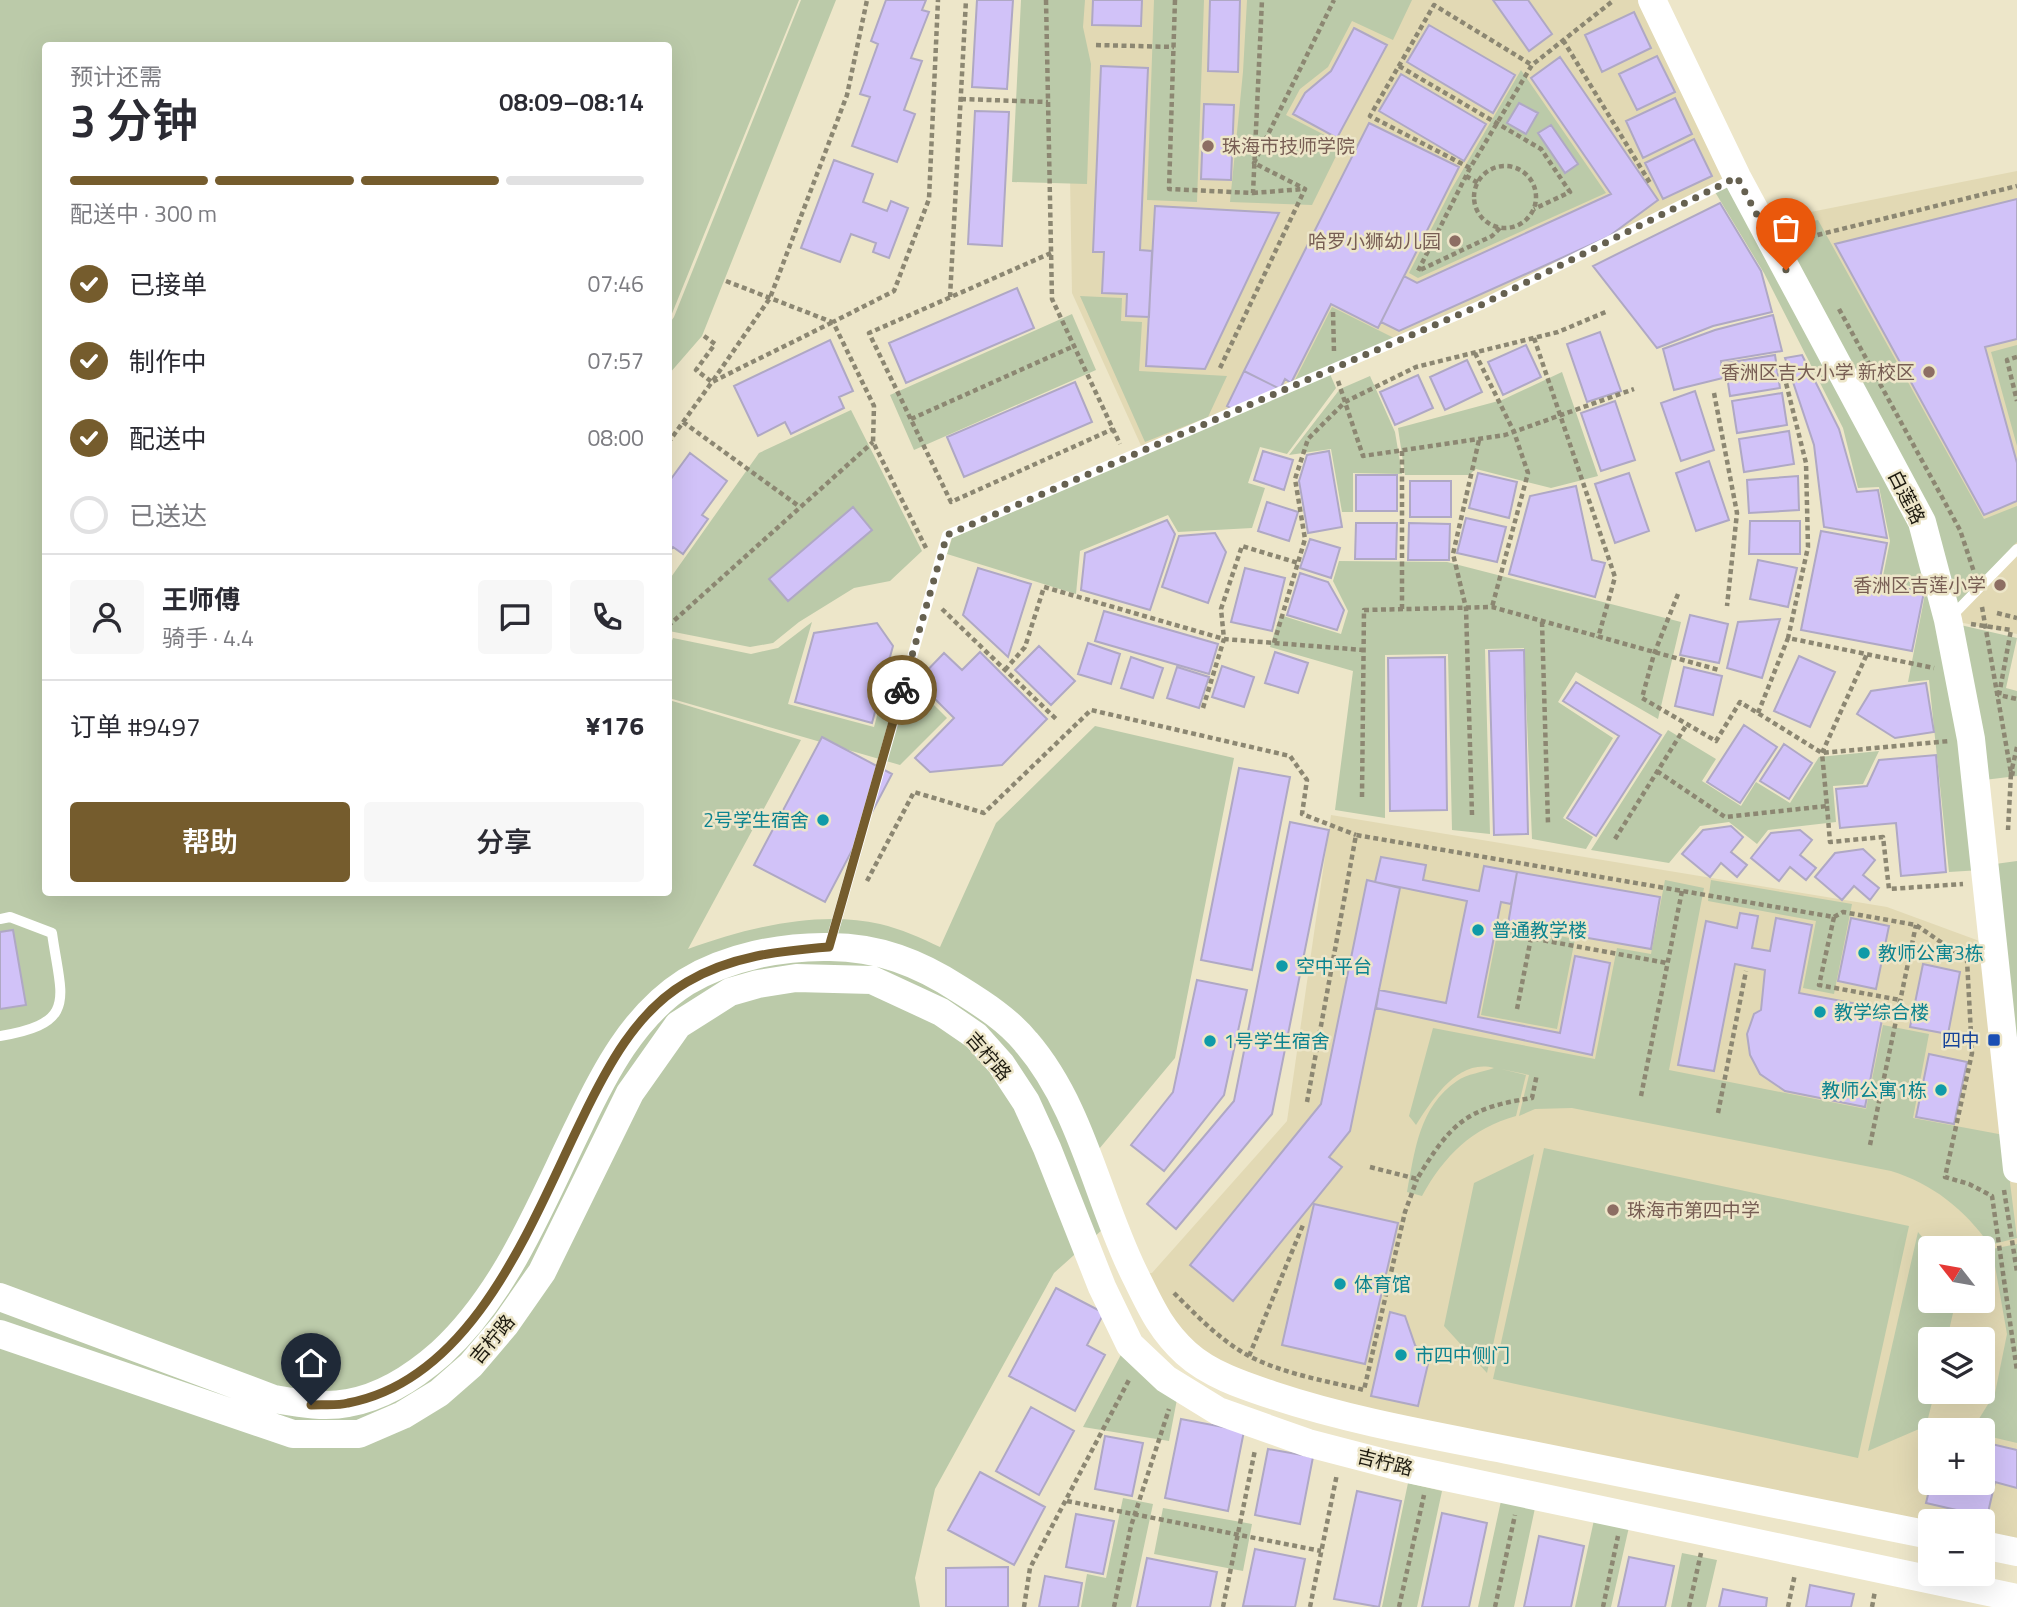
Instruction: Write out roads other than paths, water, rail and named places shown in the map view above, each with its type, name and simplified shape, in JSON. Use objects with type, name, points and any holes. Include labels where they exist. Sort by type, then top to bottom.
[{"type":"main road","name":"白莲路","points":[[1652,0],[1737,177],[1922,522],[1948,620],[1970,739],[2017,1169]]},
{"type":"main road","name":"吉柠路","points":[[0,1297],[274,1399],[311,1405],[347,1404],[382,1393],[422,1369],[456,1339],[491,1297],[517,1252],[601,1080],[628,1037],[684,983],[728,962],[777,951],[829,947],[886,952],[938,975],[988,1007],[1025,1040],[1049,1074],[1070,1113],[1126,1257],[1161,1329],[1192,1359],[1232,1381],[1331,1415],[1918,1533]]},
{"type":"main road","name":"吉柠路","points":[[0,1334],[293,1434],[359,1434],[403,1415],[439,1393],[471,1365],[505,1325],[542,1272],[630,1093],[678,1025],[730,992],[758,984],[796,978],[872,981],[941,1012],[976,1036],[1001,1064],[1026,1102],[1102,1287],[1130,1345],[1166,1379],[1218,1411],[1308,1443],[1408,1469],[2017,1598]]},
{"type":"main road","points":[[1995,1547],[2017,1552]]},
{"type":"lane","points":[[829,947],[947,535],[1481,305],[1737,177]]},
{"type":"lane","points":[[1948,620],[2017,549]]},
{"type":"lane","points":[[0,919],[10,918],[52,933],[62,1004],[53,1019],[27,1032],[0,1036]]},
{"type":"place","name":"珠海市技师学院","points":[[1208,146]]},
{"type":"place","name":"哈罗小狮幼儿园","points":[[1455,241]]},
{"type":"place","name":"香洲区吉大小学 新校区","points":[[1929,372]]},
{"type":"place","name":"香洲区吉莲小学","points":[[2000,585]]},
{"type":"place","name":"2号学生宿舍","points":[[823,820]]},
{"type":"place","name":"普通教学楼","points":[[1478,930]]},
{"type":"place","name":"教师公寓3栋","points":[[1864,953]]},
{"type":"place","name":"空中平台","points":[[1282,966]]},
{"type":"place","name":"教学综合楼","points":[[1820,1012]]},
{"type":"place","name":"四中","points":[[1994,1040]]},
{"type":"place","name":"1号学生宿舍","points":[[1210,1041]]},
{"type":"place","name":"教师公寓1栋","points":[[1941,1090]]},
{"type":"place","name":"珠海市第四中学","points":[[1613,1210]]},
{"type":"place","name":"体育馆","points":[[1340,1284]]},
{"type":"place","name":"市四中侧门","points":[[1401,1355]]}]
